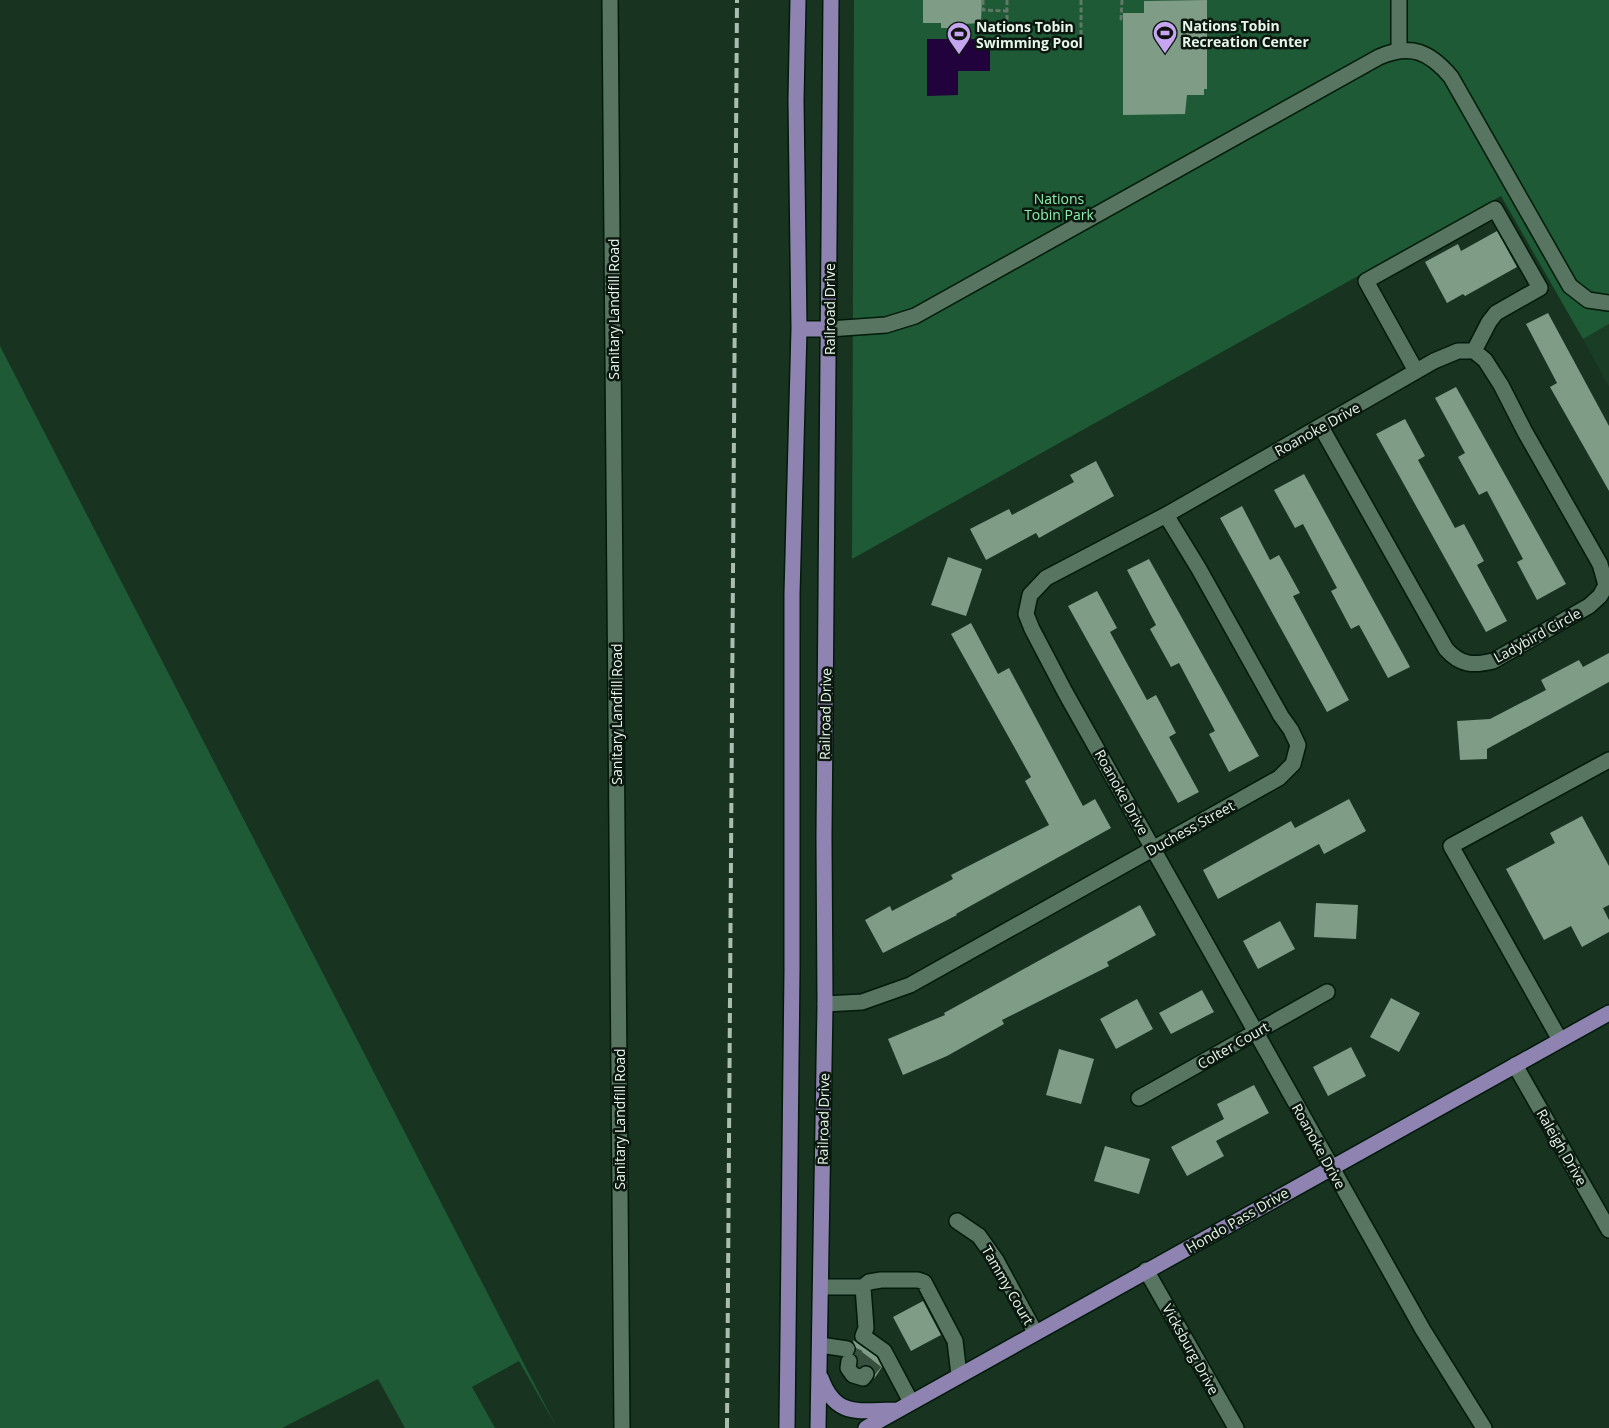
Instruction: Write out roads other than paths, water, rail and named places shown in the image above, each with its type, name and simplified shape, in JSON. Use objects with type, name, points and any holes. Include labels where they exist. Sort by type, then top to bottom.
[{"type":"main road","points":[[787,1428],[792,970],[792,594],[799,330],[796,100],[798,0]]},
{"type":"main road","name":"Railroad Drive","points":[[818,1428],[821,1155],[825,1004],[824,827],[831,0]]},
{"type":"main road","points":[[799,330],[828,329]]},
{"type":"main road","name":"Hondo Pass Drive","points":[[866,1428],[1609,1013]]},
{"type":"main road","points":[[820,1374],[826,1391],[844,1409],[905,1406]]},
{"type":"street","name":"Sanitary Landfill Road","points":[[610,0],[622,1428]]},
{"type":"street","points":[[1399,0],[1399,50]]},
{"type":"street","points":[[828,329],[886,325],[915,316],[1379,57],[1399,50],[1411,50],[1425,55],[1437,62],[1452,77],[1570,286],[1588,300],[1609,303]]},
{"type":"street","points":[[1416,371],[1366,281],[1495,209],[1540,288],[1496,313],[1489,322],[1474,351]]},
{"type":"street","name":"Roanoke Drive","points":[[1474,351],[1458,351],[1416,371],[1166,515],[1046,578],[1030,595],[1026,608],[1032,629],[1331,1167],[1423,1330],[1484,1428]]},
{"type":"street","name":"Ladybird Circle","points":[[1320,427],[1446,649],[1463,664],[1480,664],[1493,661],[1589,606],[1600,596],[1606,585],[1600,564],[1525,432],[1502,386],[1485,360],[1474,351]]},
{"type":"street","name":"Duchess Street","points":[[825,1004],[862,1002],[910,985],[1279,778],[1293,764],[1298,745],[1292,730],[1281,716],[1199,569],[1166,515]]},
{"type":"street","points":[[1560,1040],[1451,846],[1609,760]]},
{"type":"street","name":"Colter Court","points":[[1139,1098],[1327,992]]},
{"type":"street","name":"Raleigh Drive","points":[[1515,1065],[1609,1230]]},
{"type":"street","name":"Tammy Court","points":[[957,1221],[979,1236],[985,1244],[1035,1332]]},
{"type":"street","name":"Vicksburg Drive","points":[[1146,1270],[1236,1428]]},
{"type":"street","points":[[821,1287],[863,1288],[869,1282],[881,1280],[918,1280],[924,1282],[955,1341],[959,1375]]},
{"type":"street","points":[[863,1288],[866,1328],[864,1355]]},
{"type":"street","points":[[820,1345],[864,1355],[905,1406]]},
{"type":"tunnel","points":[[849,1361],[858,1343]]},
{"type":"tunnel","points":[[857,1367],[869,1351]]},
{"type":"tunnel","points":[[866,1374],[879,1358]]},
{"type":"railway","points":[[727,1428],[737,0]]},
{"type":"place","name":"Nations Tobin Recreation Center","points":[[1165,54]]},
{"type":"place","name":"Nations Tobin Swimming Pool","points":[[959,55]]},
{"type":"park label","name":"Nations Tobin Park","points":[[1059,206]]}]
